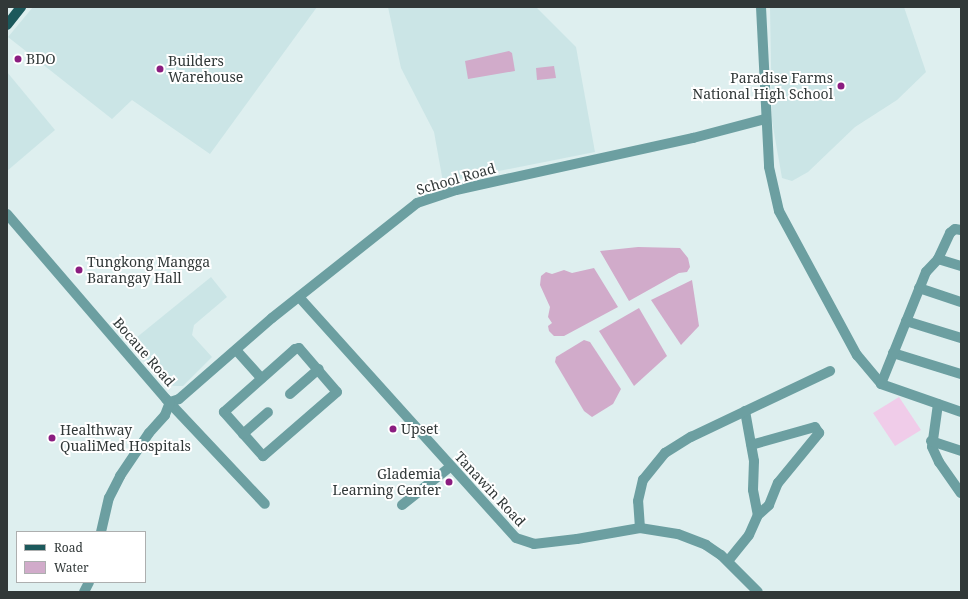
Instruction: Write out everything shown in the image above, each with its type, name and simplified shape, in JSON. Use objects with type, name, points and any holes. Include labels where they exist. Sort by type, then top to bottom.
[{"type":"main road","points":[[7,25],[21,7]]},
{"type":"street","points":[[761,7],[765,119],[769,167],[779,211],[857,355],[881,384],[961,412]]},
{"type":"street","name":"School Road","points":[[170,402],[179,400],[299,297],[393,220],[428,198],[693,138],[765,119]]},
{"type":"street","name":"Bocaue Road","points":[[7,214],[170,402],[265,504]]},
{"type":"street","points":[[881,384],[919,288],[929,267],[938,259],[956,230]]},
{"type":"street","points":[[938,259],[961,266]]},
{"type":"street","points":[[919,288],[961,302]]},
{"type":"street","name":"Tanawin Road","points":[[299,297],[450,467],[516,538],[528,543],[577,539],[640,528],[678,534],[706,545],[728,561],[758,592]]},
{"type":"street","points":[[906,321],[961,338]]},
{"type":"street","points":[[299,348],[319,369],[337,392],[263,456],[224,412],[260,378],[299,348]]},
{"type":"street","points":[[236,350],[260,378]]},
{"type":"street","points":[[893,352],[961,374]]},
{"type":"street","points":[[290,394],[319,369]]},
{"type":"street","points":[[640,528],[640,490],[642,480],[665,454],[691,437],[830,371]]},
{"type":"street","points":[[101,531],[109,498],[120,476],[149,433],[165,415],[170,402]]},
{"type":"street","points":[[938,404],[931,441],[938,462],[961,493]]},
{"type":"street","points":[[243,434],[268,412]]},
{"type":"street","points":[[745,412],[754,461],[753,490],[758,515]]},
{"type":"street","points":[[728,561],[749,535],[758,515],[769,505],[778,483],[819,433],[815,427],[751,445]]},
{"type":"street","points":[[931,441],[961,451]]},
{"type":"street","points":[[402,505],[450,467]]},
{"type":"street","points":[[84,592],[88,583]]},
{"type":"shaded area","name":"Builders Warehouse","points":[[33,7],[317,7],[210,154],[132,100],[112,119],[8,37]]},
{"type":"shaded area","points":[[388,7],[536,7],[576,47],[595,152],[443,182],[434,132],[401,68]]},
{"type":"shaded area","name":"Paradise Farms National High School","points":[[770,7],[904,7],[926,72],[897,100],[855,127],[808,172],[792,181],[782,178],[772,121]]},
{"type":"shaded area","points":[[7,72],[55,130],[7,171]]},
{"type":"shaded area","points":[[211,277],[227,297],[194,325],[192,335],[212,357],[183,386],[168,384],[131,342]]},
{"type":"shaded area","points":[[899,397],[921,430],[895,446],[873,413]]},
{"type":"water","points":[[509,51],[512,53],[515,71],[468,79],[465,61]]},
{"type":"water","points":[[554,66],[556,78],[537,80],[536,68]]},
{"type":"water","points":[[638,247],[680,248],[688,258],[690,267],[687,272],[679,273],[629,301],[600,251]]},
{"type":"water","points":[[594,268],[618,307],[564,336],[554,336],[549,331],[548,326],[552,323],[548,317],[550,307],[540,285],[541,276],[546,272],[552,274],[564,270],[572,273]]},
{"type":"water","points":[[692,280],[699,326],[681,345],[651,300]]},
{"type":"water","points":[[639,308],[667,356],[634,386],[599,331]]},
{"type":"water","points":[[584,340],[590,342],[621,389],[613,404],[592,417],[584,411],[555,362],[556,357]]},
{"type":"place","name":"BDO","points":[[18,59]]},
{"type":"place","name":"Builders Warehouse","points":[[160,69]]},
{"type":"place","name":"Paradise Farms National High School","points":[[841,86]]},
{"type":"place","name":"Tungkong Mangga Barangay Hall","points":[[79,270]]},
{"type":"place","name":"Upset","points":[[393,429]]},
{"type":"place","name":"Healthway QualiMed Hospitals","points":[[52,438]]},
{"type":"place","name":"Glademia Learning Center","points":[[449,482]]}]
